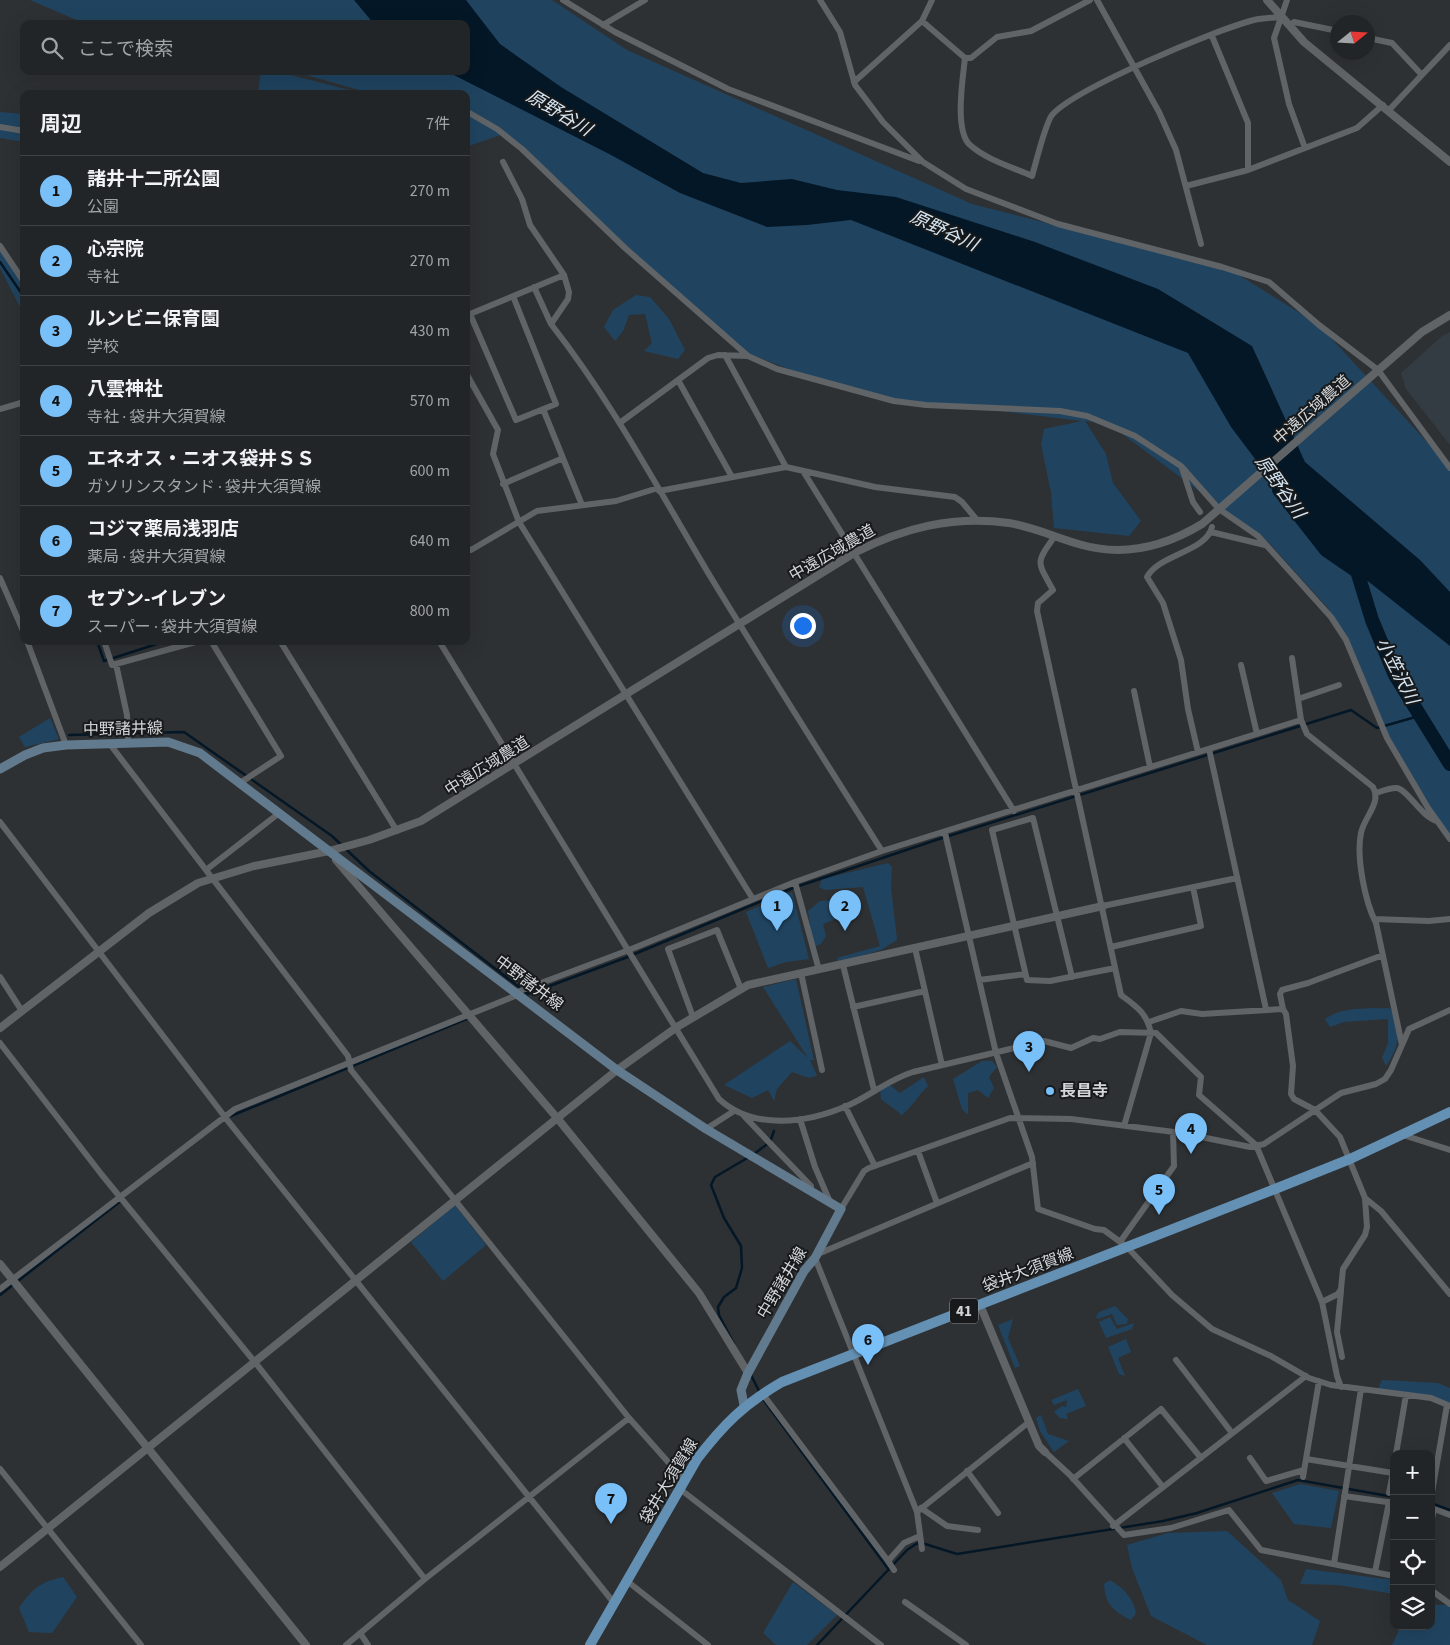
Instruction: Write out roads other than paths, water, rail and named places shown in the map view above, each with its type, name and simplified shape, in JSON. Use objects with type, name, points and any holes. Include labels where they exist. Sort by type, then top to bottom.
[{"type":"main road","name":"中野諸井線","points":[[0,769],[25,755],[43,748],[66,745],[168,742],[200,753],[617,1070],[706,1129],[841,1209],[816,1256],[804,1271],[748,1372],[741,1390],[744,1405]]},
{"type":"main road","name":"袋井大須賀線","points":[[590,1645],[698,1459],[718,1433],[744,1405],[762,1393],[782,1382],[980,1305],[1124,1244],[1275,1189],[1350,1159],[1450,1112]]},
{"type":"street","points":[[563,0],[603,25],[728,89],[923,162]]},
{"type":"street","points":[[603,25],[645,0]]},
{"type":"street","points":[[820,0],[840,32],[854,82],[867,105],[923,162],[966,190],[1058,224],[1222,267],[1269,282],[1319,325],[1378,370],[1450,468]]},
{"type":"street","points":[[854,82],[922,21],[932,0]]},
{"type":"street","points":[[922,21],[965,58],[971,58],[998,36],[1031,31],[1090,0]]},
{"type":"street","points":[[1097,0],[1159,112],[1176,150],[1201,244]]},
{"type":"street","points":[[1267,0],[1304,42],[1386,107],[1450,162]]},
{"type":"street","points":[[1287,0],[1274,38],[1289,104],[1305,148]]},
{"type":"street","points":[[965,58],[961,109],[963,133],[968,144],[985,155],[1032,176],[1050,117],[1063,104],[1134,68],[1212,36],[1254,20],[1280,17]]},
{"type":"street","points":[[1289,26],[1294,22],[1330,29]]},
{"type":"street","points":[[1212,36],[1248,123],[1248,170]]},
{"type":"street","points":[[1375,39],[1392,43],[1421,74]]},
{"type":"street","points":[[1186,186],[1248,170],[1357,128],[1386,107],[1450,45]]},
{"type":"street","points":[[470,113],[497,129],[522,149],[625,248],[748,356],[777,369],[894,401],[926,405],[1060,411],[1087,416],[1135,436],[1181,466],[1219,509],[1258,536],[1314,597],[1346,640],[1387,738],[1437,821],[1450,839]]},
{"type":"street","points":[[0,126],[20,130]]},
{"type":"street","points":[[503,162],[522,199],[530,225],[564,275],[569,292],[568,299],[551,324]]},
{"type":"street","points":[[0,246],[20,276]]},
{"type":"street","points":[[513,296],[556,404],[516,420],[470,314],[534,287],[564,275]]},
{"type":"street","points":[[534,287],[551,324],[583,365],[621,422],[658,489],[739,625],[882,851]]},
{"type":"street","name":"中遠広域農道","points":[[0,1028],[99,950],[168,900],[211,878],[254,866],[329,851],[397,831],[439,811],[854,553],[881,539],[918,527],[977,520],[1028,527],[1100,549],[1118,551],[1153,547],[1189,531],[1219,509],[1422,332],[1450,315]]},
{"type":"street","points":[[621,422],[708,358],[725,355],[748,356]]},
{"type":"street","points":[[725,355],[786,467]]},
{"type":"street","points":[[470,379],[498,430],[493,454],[519,522],[753,899]]},
{"type":"street","points":[[678,380],[732,477]]},
{"type":"street","points":[[0,409],[20,403]]},
{"type":"street","points":[[543,409],[582,505]]},
{"type":"street","points":[[503,484],[563,458]]},
{"type":"street","points":[[1181,466],[1193,502],[1200,512]]},
{"type":"street","points":[[470,550],[537,511],[616,501],[658,489],[786,467],[875,487],[954,497],[962,502],[977,520]]},
{"type":"street","points":[[803,471],[1014,811]]},
{"type":"street","points":[[1198,752],[1188,709],[1182,660],[1163,603],[1147,576],[1156,566],[1182,553],[1212,530],[1266,545]]},
{"type":"street","points":[[1055,536],[1041,556],[1040,566],[1053,590],[1038,603],[1037,611],[1078,790],[1121,995],[1142,1011],[1149,1022],[1151,1033],[1124,1126]]},
{"type":"street","points":[[0,578],[20,624]]},
{"type":"street","points":[[28,645],[66,745]]},
{"type":"street","points":[[105,645],[112,665],[185,645]]},
{"type":"street","points":[[213,645],[281,756],[240,783]]},
{"type":"street","points":[[282,645],[397,831]]},
{"type":"street","points":[[441,645],[677,1027],[719,1099],[738,1112],[811,1186],[811,1192]]},
{"type":"street","points":[[1292,658],[1302,721],[1307,734],[1373,787],[1376,792],[1376,800],[1361,831],[1359,846],[1368,908],[1374,919],[1402,1047]]},
{"type":"street","points":[[116,664],[127,715],[128,742]]},
{"type":"street","points":[[1241,665],[1257,734]]},
{"type":"street","points":[[1298,699],[1339,685]]},
{"type":"street","points":[[1134,691],[1150,767]]},
{"type":"street","points":[[0,1289],[119,1196],[226,1118],[235,1109],[795,882],[882,851],[1302,721]]},
{"type":"street","points":[[109,743],[348,1056],[351,1070],[682,1485],[881,1645]]},
{"type":"street","points":[[1208,749],[1266,1009]]},
{"type":"street","points":[[1376,792],[1397,788],[1404,790],[1419,810],[1428,818],[1437,821]]},
{"type":"street","points":[[206,870],[278,814]]},
{"type":"street","points":[[1072,977],[1033,818],[992,830],[1013,927],[1027,980],[1036,982],[1072,977],[1116,968]]},
{"type":"street","points":[[0,822],[226,1118],[354,1281],[614,1603]]},
{"type":"street","points":[[945,833],[996,1053],[1033,1164],[1038,1209],[1095,1229],[1104,1230],[1124,1244],[1192,1314],[1212,1329],[1270,1356],[1306,1376],[1318,1381],[1341,1386],[1431,1398],[1448,1406],[1433,1495]]},
{"type":"street","points":[[329,851],[558,1119],[699,1294],[748,1372]]},
{"type":"street","points":[[0,1567],[617,1070],[693,1016],[741,989],[767,980],[1237,878]]},
{"type":"street","points":[[795,882],[820,970]]},
{"type":"street","points":[[1111,947],[1201,926],[1193,887]]},
{"type":"street","points":[[1374,919],[1429,921],[1450,918]]},
{"type":"street","points":[[693,1016],[668,949],[717,930],[741,989]]},
{"type":"street","points":[[914,948],[942,1065]]},
{"type":"street","points":[[1342,1357],[1337,1332],[1343,1269],[1365,1235],[1367,1227],[1365,1198],[1340,1137],[1315,1110],[1294,1099],[1291,1094],[1293,1066],[1290,1026],[1283,1009],[1280,994],[1282,990],[1308,983],[1382,955]]},
{"type":"street","points":[[843,965],[874,1090]]},
{"type":"street","points":[[801,973],[822,1070]]},
{"type":"street","points":[[979,980],[1025,974]]},
{"type":"street","points":[[0,977],[22,1011]]},
{"type":"street","points":[[853,1007],[924,990]]},
{"type":"street","points":[[1149,1022],[1180,1011],[1202,1014],[1283,1009]]},
{"type":"street","points":[[841,1209],[864,1171],[1010,1118],[1072,1119],[1172,1132],[1250,1147],[1264,1144],[1341,1093],[1376,1084],[1384,1079],[1402,1047],[1409,1029],[1450,1010]]},
{"type":"street","points":[[706,1129],[738,1112],[774,1122],[800,1119],[845,1106],[900,1076],[1044,1041],[1071,1048],[1093,1038],[1100,1039],[1120,1032],[1156,1033],[1201,1077],[1199,1095],[1256,1146],[1322,1302],[1337,1376],[1341,1386]]},
{"type":"street","points":[[0,1043],[119,1196],[254,1361],[425,1579]]},
{"type":"street","points":[[845,1106],[875,1166]]},
{"type":"street","points":[[800,1119],[815,1167],[830,1203]]},
{"type":"street","points":[[1124,1244],[1174,1166],[1172,1132]]},
{"type":"street","points":[[1402,1134],[1450,1150]]},
{"type":"street","points":[[918,1151],[937,1203]]},
{"type":"street","points":[[922,1549],[919,1510],[853,1354],[816,1256],[937,1203],[1033,1164]]},
{"type":"street","points":[[1365,1198],[1381,1211],[1450,1294]]},
{"type":"street","points":[[0,1264],[306,1645]]},
{"type":"street","points":[[1322,1302],[1338,1294],[1341,1290]]},
{"type":"street","points":[[980,1305],[1039,1446],[1073,1478],[1113,1526],[1124,1535],[1171,1528],[1229,1510],[1261,1550],[1390,1575]]},
{"type":"street","points":[[1176,1360],[1232,1434]]},
{"type":"street","points":[[1113,1526],[1306,1376]]},
{"type":"street","points":[[1250,1458],[1266,1481],[1303,1474],[1318,1381]]},
{"type":"street","points":[[1334,1564],[1361,1389]]},
{"type":"street","points":[[762,1393],[894,1570]]},
{"type":"street","points":[[1397,1450],[1406,1395]]},
{"type":"street","points":[[1073,1478],[1161,1409],[1201,1458]]},
{"type":"street","points":[[346,1645],[425,1579],[629,1418]]},
{"type":"street","points":[[919,1510],[1028,1422]]},
{"type":"street","points":[[1124,1438],[1162,1487]]},
{"type":"street","points":[[1306,1459],[1349,1467],[1390,1470]]},
{"type":"street","points":[[0,1469],[141,1645]]},
{"type":"street","points":[[967,1470],[998,1513]]},
{"type":"street","points":[[1389,1493],[1390,1487]]},
{"type":"street","points":[[1344,1496],[1390,1503]]},
{"type":"street","points":[[1376,1572],[1390,1508]]},
{"type":"street","points":[[1435,1509],[1450,1515]]},
{"type":"street","points":[[919,1510],[947,1526],[978,1530]]},
{"type":"street","points":[[888,1561],[904,1544],[920,1536]]},
{"type":"street","points":[[627,1581],[708,1645]]},
{"type":"street","points":[[1435,1593],[1450,1604]]},
{"type":"street","points":[[905,1602],[966,1645]]},
{"type":"street","points":[[360,1634],[368,1645]]},
{"type":"water","points":[[354,0],[466,0],[500,44],[561,87],[703,173],[741,183],[792,179],[837,190],[896,197],[1035,242],[1158,289],[1252,346],[1305,462],[1420,560],[1450,592],[1450,646],[1345,563],[1301,520],[1231,427],[1188,353],[851,220],[767,227],[680,193],[611,155],[454,75],[470,75],[470,20],[371,20]]},
{"type":"waterway","points":[[0,262],[20,291]]},
{"type":"waterway","name":"原野谷川","points":[[1279,490],[1326,550],[1361,574]]},
{"type":"waterway","name":"小笠沢川","points":[[1357,571],[1372,620],[1395,675],[1450,764]]},
{"type":"waterway","points":[[98,645],[104,661],[154,645]]},
{"type":"waterway","points":[[69,735],[184,732],[332,836],[369,871],[528,994],[625,958],[793,888],[936,840],[1351,710],[1377,728],[1419,716]]},
{"type":"waterway","points":[[231,1116],[469,1018]]},
{"type":"waterway","points":[[754,1154],[770,1142],[774,1131]]},
{"type":"waterway","points":[[734,1344],[719,1315],[718,1307],[724,1297],[736,1288],[742,1268],[741,1246],[724,1218],[711,1185],[715,1177],[749,1157]]},
{"type":"waterway","points":[[0,1295],[122,1200]]},
{"type":"waterway","points":[[750,1373],[760,1393]]},
{"type":"waterway","points":[[762,1398],[889,1570]]},
{"type":"waterway","points":[[817,1645],[907,1550],[916,1544],[922,1543],[957,1554],[1163,1521],[1197,1513],[1298,1480],[1390,1496]]},
{"type":"waterway","points":[[1435,1504],[1450,1510]]},
{"type":"place","name":"諸井十二所公園","points":[[777,931]]},
{"type":"place","name":"心宗院","points":[[845,931]]},
{"type":"place","name":"ルンビニ保育園","points":[[1029,1072]]},
{"type":"place","name":"長昌寺","points":[[1050,1091]]},
{"type":"place","name":"八雲神社","points":[[1191,1154]]},
{"type":"place","name":"エネオス・ニオス袋井ＳＳ","points":[[1159,1215]]},
{"type":"place","name":"コジマ薬局浅羽店","points":[[868,1365]]},
{"type":"place","name":"セブン-イレブン","points":[[611,1524]]}]
